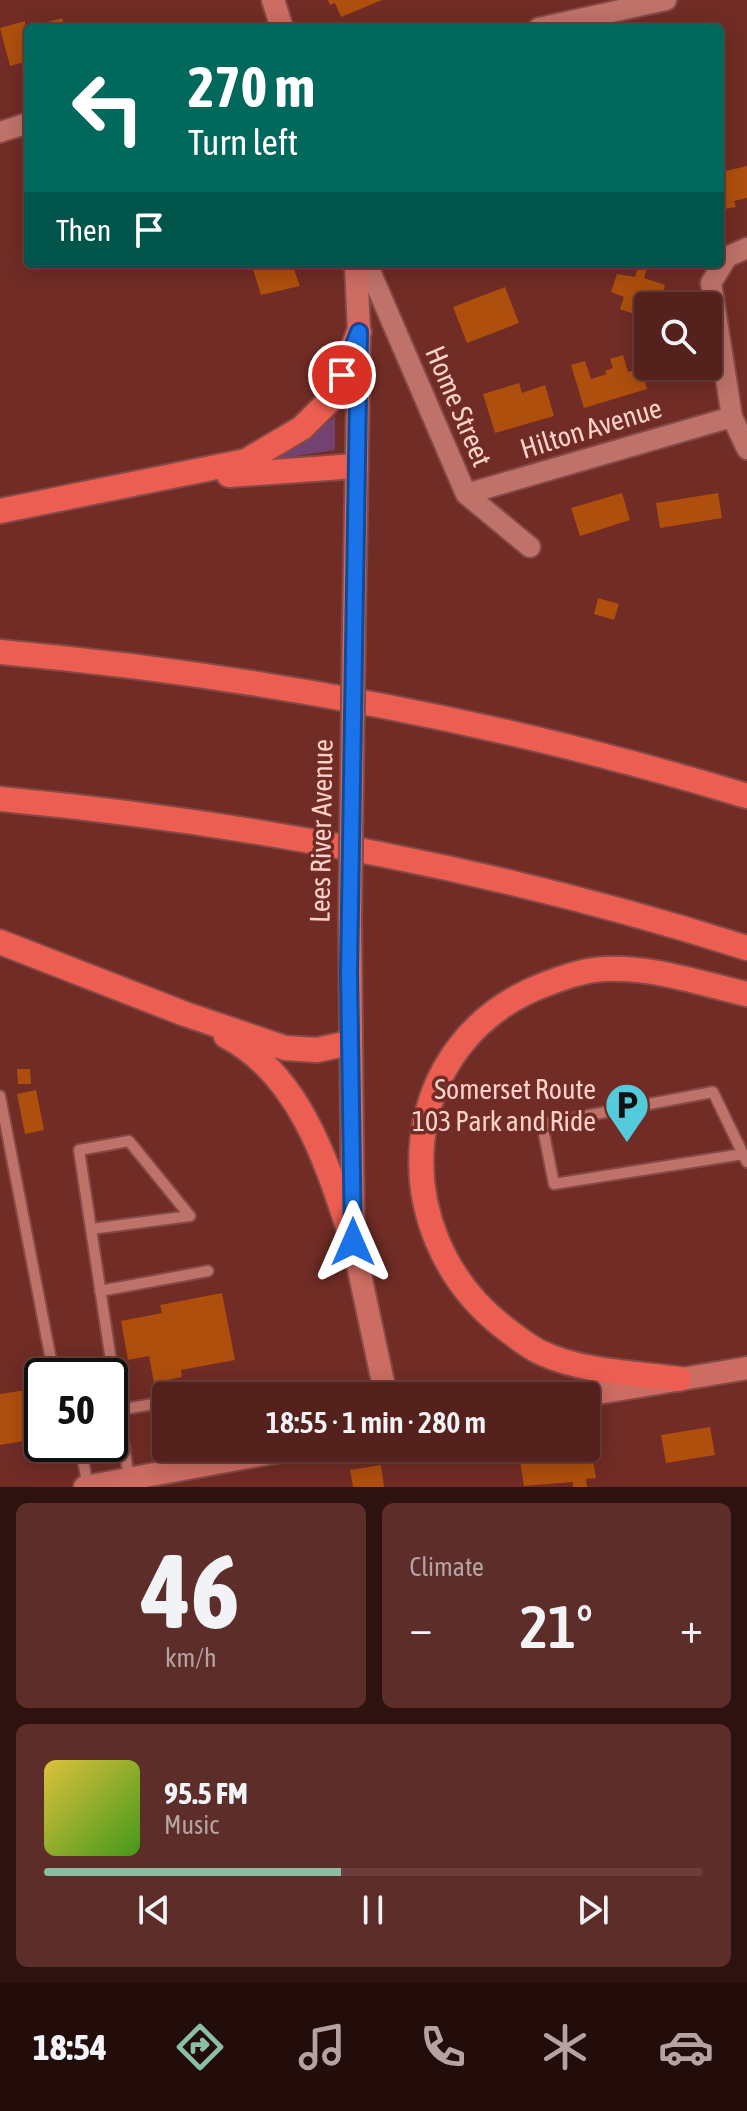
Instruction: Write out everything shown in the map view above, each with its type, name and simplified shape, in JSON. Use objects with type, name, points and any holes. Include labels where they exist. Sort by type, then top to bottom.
[{"type":"highway","points":[[0,511],[246,461],[302,428],[334,396],[359,332]]},
{"type":"highway","points":[[135,483],[356,466]]},
{"type":"highway","points":[[0,652],[171,670],[390,707],[552,742],[747,796]]},
{"type":"highway","points":[[0,799],[207,823],[383,854],[557,893],[747,948]]},
{"type":"highway","points":[[0,942],[185,1014],[285,1048],[317,1050],[349,1043]]},
{"type":"highway","points":[[679,1379],[542,1353],[483,1311],[460,1286],[435,1233],[420,1181],[422,1135],[430,1098],[445,1063],[498,1007],[529,990],[569,975],[606,969],[663,975],[747,994]]},
{"type":"highway","points":[[185,1014],[240,1043],[283,1086],[314,1134],[353,1242]]},
{"type":"main road","points":[[273,0],[281,24]]},
{"type":"main road","name":"Lees River Avenue","points":[[356,268],[359,332],[349,1043],[353,1242],[383,1382]]},
{"type":"main road","points":[[600,1393],[747,1368]]},
{"type":"main road","points":[[86,1487],[221,1462]]},
{"type":"street","points":[[557,24],[666,0]]},
{"type":"street","points":[[0,132],[24,124]]},
{"type":"street","points":[[724,262],[727,257],[747,248]]},
{"type":"street","name":"Home Street","points":[[369,268],[466,494],[530,547]]},
{"type":"street","points":[[720,268],[711,283],[732,417],[747,449]]},
{"type":"street","name":"Hilton Avenue","points":[[466,494],[732,417]]},
{"type":"lane","points":[[713,1092],[745,1158],[554,1184],[542,1124],[713,1092]]},
{"type":"lane","points":[[0,1096],[51,1358]]},
{"type":"lane","points":[[91,1229],[190,1216],[129,1141],[79,1150],[110,1358]]},
{"type":"lane","points":[[100,1291],[208,1271]]},
{"type":"lane","points":[[128,1408],[152,1404]]},
{"type":"lane","points":[[83,1462],[86,1487]]},
{"type":"lane","points":[[126,1462],[129,1479]]},
{"type":"shaded area","points":[[335,417],[335,450],[275,459]]},
{"type":"building","points":[[328,0],[382,0],[341,17],[335,3],[330,5]]},
{"type":"building","points":[[62,18],[64,24],[41,24]]},
{"type":"building","points":[[25,21],[24,62],[10,66],[0,28]]},
{"type":"building","points":[[724,162],[726,171],[747,166],[747,198],[734,201],[736,207],[724,209]]},
{"type":"building","points":[[293,268],[300,286],[261,295],[253,269]]},
{"type":"building","points":[[638,268],[647,268],[644,278],[665,285],[663,292],[634,292],[634,314],[620,309],[624,297],[611,292],[617,274],[635,277]]},
{"type":"building","points":[[505,287],[519,323],[467,343],[453,307]]},
{"type":"building","points":[[623,355],[628,372],[634,370],[634,380],[644,380],[647,389],[584,408],[571,365],[585,361],[591,379],[607,374],[605,371],[613,368],[610,359]]},
{"type":"building","points":[[519,383],[522,393],[545,385],[554,416],[495,433],[483,394]]},
{"type":"building","points":[[622,493],[630,520],[580,536],[571,508]]},
{"type":"building","points":[[718,493],[722,518],[660,528],[656,503]]},
{"type":"building","points":[[598,598],[619,604],[614,620],[594,614]]},
{"type":"building","points":[[17,1069],[30,1069],[31,1084],[18,1084]]},
{"type":"building","points":[[36,1090],[44,1130],[25,1134],[17,1094]]},
{"type":"building","points":[[222,1293],[235,1360],[181,1370],[182,1377],[154,1382],[149,1356],[128,1360],[121,1321],[162,1313],[160,1305]]},
{"type":"building","points":[[24,1390],[24,1441],[0,1445],[0,1394]]},
{"type":"building","points":[[710,1427],[715,1455],[666,1463],[661,1435]]},
{"type":"building","points":[[520,1462],[593,1462],[596,1478],[586,1479],[587,1487],[573,1487],[573,1482],[524,1486]]},
{"type":"building","points":[[381,1465],[384,1487],[353,1487],[350,1470]]},
{"type":"place","name":"Somerset Route 103 Park and Ride","points":[[627,1144]]},
{"type":"route","points":[[342,375],[359,332],[349,972],[353,1242]]}]
